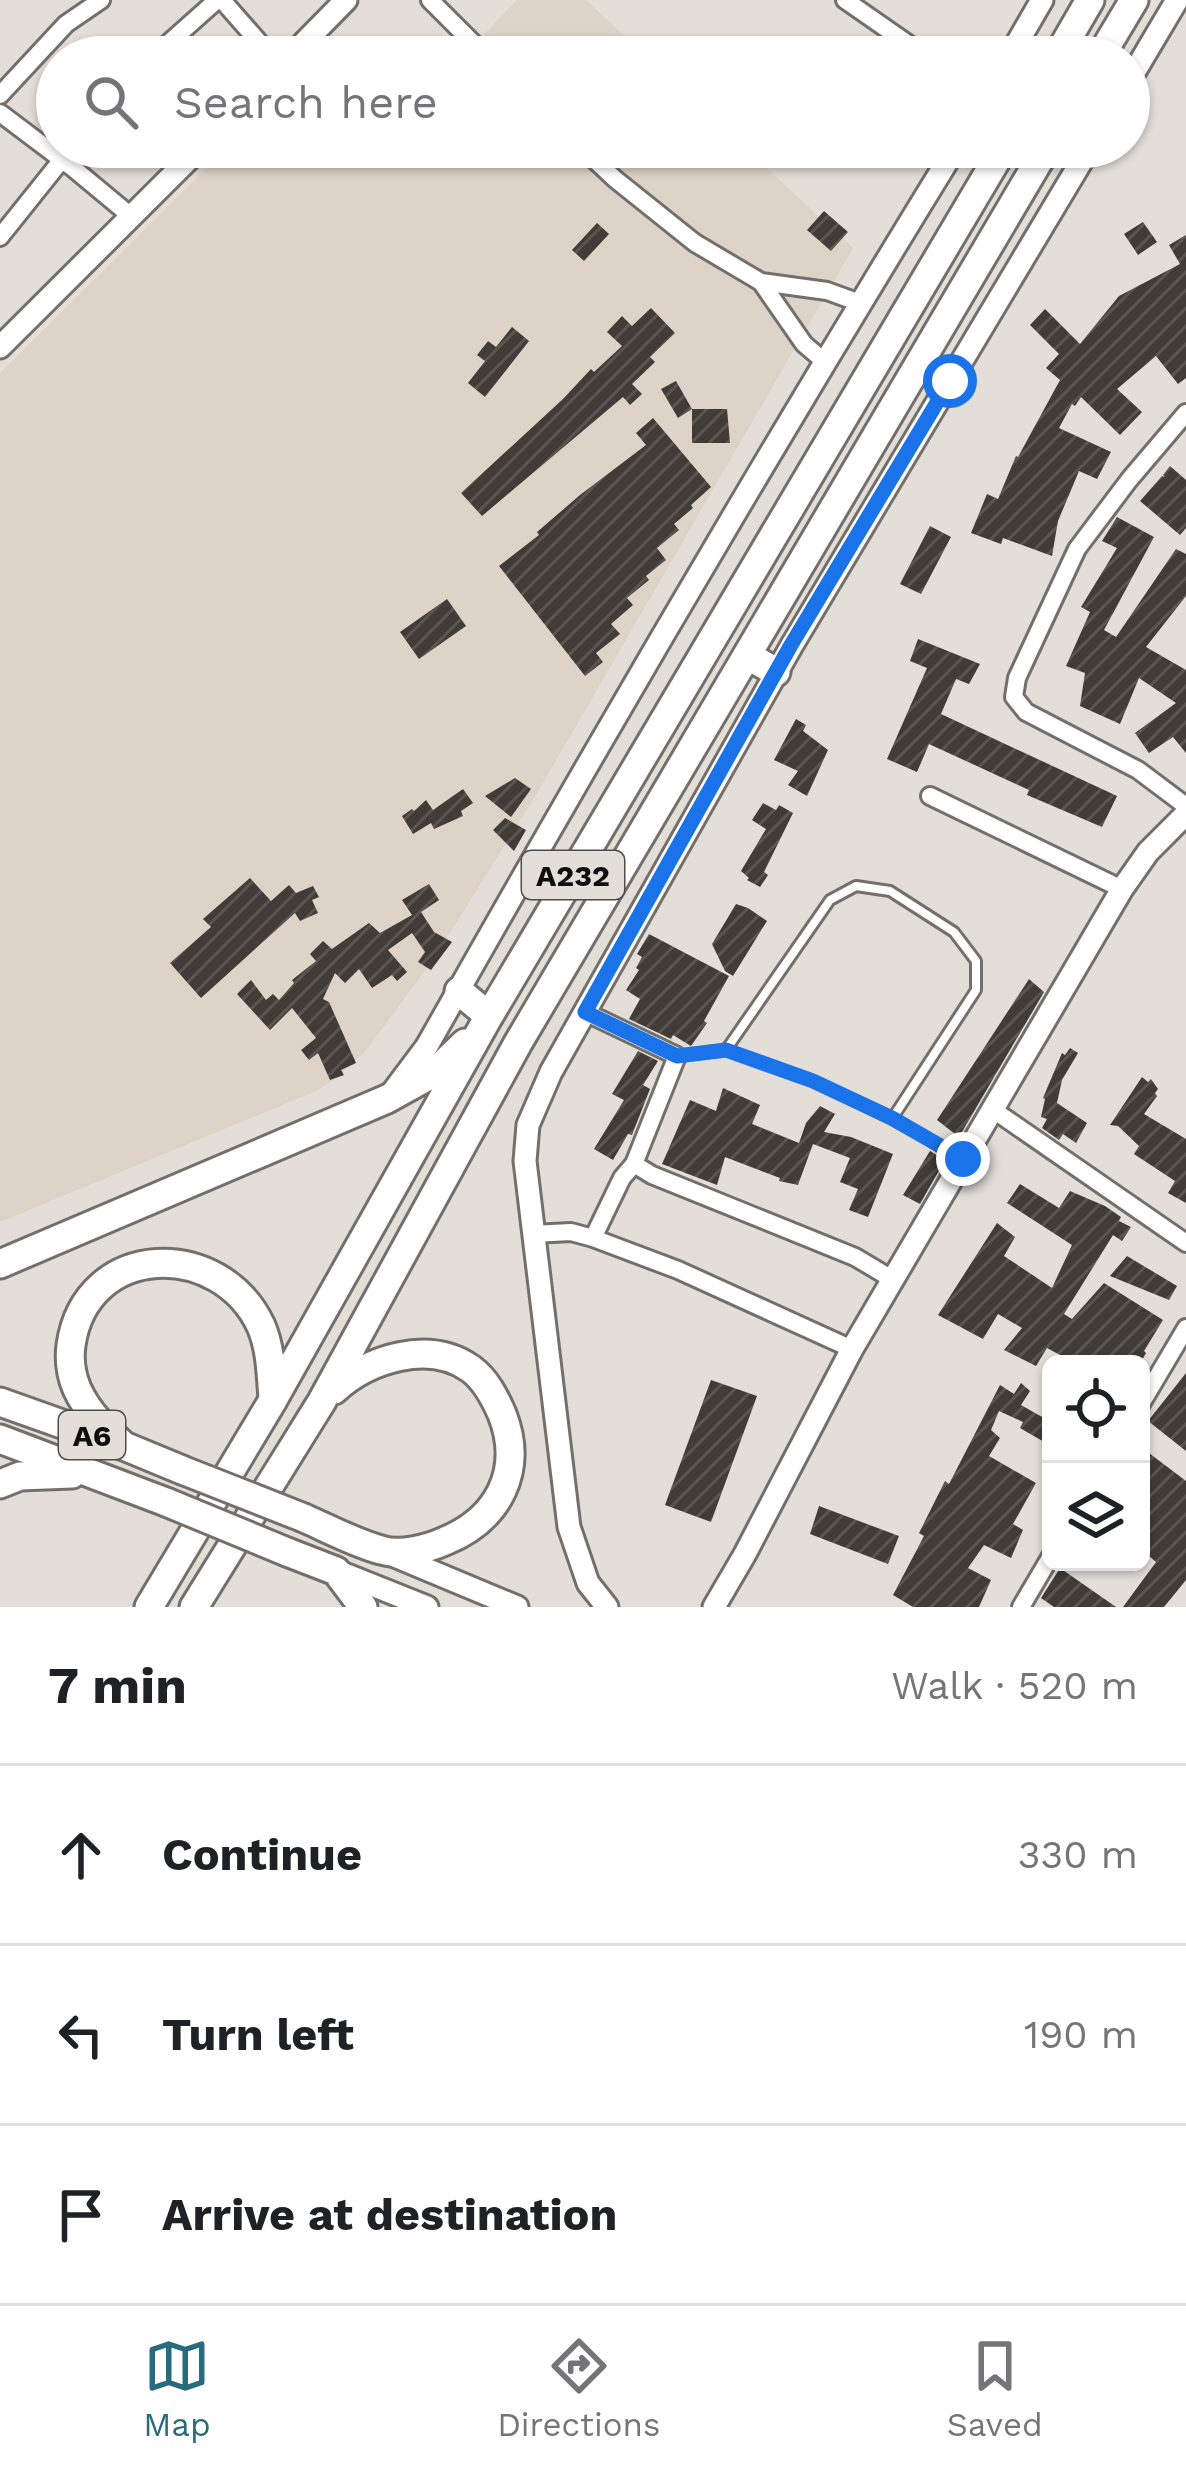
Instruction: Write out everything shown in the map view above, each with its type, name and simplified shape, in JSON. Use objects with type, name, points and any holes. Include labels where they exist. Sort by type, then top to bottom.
[{"type":"highway","points":[[1069,36],[1090,0]]},
{"type":"highway","points":[[1112,36],[1133,0]]},
{"type":"highway","name":"A232","points":[[149,1607],[273,1400],[487,1019],[992,168]]},
{"type":"highway","name":"A232","points":[[200,1599],[322,1401],[518,1043],[1035,168]]},
{"type":"highway","points":[[747,656],[776,672]]},
{"type":"highway","points":[[0,1264],[387,1099],[434,1073],[487,1019],[459,991]]},
{"type":"highway","points":[[124,1446],[87,1408],[76,1387],[70,1353],[73,1331],[93,1295],[125,1271],[146,1264],[185,1264],[238,1292],[262,1329],[273,1400]]},
{"type":"highway","points":[[322,1401],[364,1367],[409,1355],[437,1357],[473,1370],[497,1402],[511,1446],[498,1500],[472,1528],[452,1538],[420,1549],[386,1552]]},
{"type":"highway","name":"A6","points":[[0,1402],[124,1446],[386,1552]]},
{"type":"highway","name":"A6","points":[[0,1439],[336,1571]]},
{"type":"highway","points":[[0,1484],[43,1474],[106,1480]]},
{"type":"highway","points":[[336,1571],[363,1607]]},
{"type":"main road","points":[[311,36],[346,0]]},
{"type":"main road","points":[[1022,36],[1042,0]]},
{"type":"main road","points":[[1150,46],[1178,0]]},
{"type":"main road","points":[[0,346],[180,168]]},
{"type":"main road","points":[[387,1099],[427,1046],[655,649],[943,168]]},
{"type":"main road","points":[[607,1607],[588,1583],[569,1528],[525,1161],[528,1125],[551,1072],[776,672],[1077,168]]},
{"type":"main road","points":[[714,1607],[852,1349],[1122,889],[1186,810]]},
{"type":"main road","points":[[386,1552],[517,1607]]},
{"type":"main road","points":[[336,1571],[428,1607]]},
{"type":"street","points":[[55,36],[101,0]]},
{"type":"street","points":[[178,36],[220,0],[253,36]]},
{"type":"street","points":[[430,0],[466,36]]},
{"type":"street","points":[[844,0],[896,36]]},
{"type":"street","points":[[0,95],[36,56]]},
{"type":"street","points":[[2,119],[36,137]]},
{"type":"street","points":[[0,237],[55,168]]},
{"type":"street","points":[[82,168],[132,217]]},
{"type":"street","points":[[603,168],[694,243],[761,281],[827,291],[860,303]]},
{"type":"street","points":[[761,281],[805,344],[824,362]]},
{"type":"street","points":[[1186,413],[1077,549],[1017,678],[1014,697],[1026,712],[1138,770],[1186,810]]},
{"type":"street","points":[[931,796],[1122,889]]},
{"type":"street","points":[[585,1012],[677,1056],[634,1164],[622,1178],[593,1238]]},
{"type":"street","points":[[992,1109],[1186,1243]]},
{"type":"street","points":[[634,1164],[855,1256],[892,1279]]},
{"type":"street","points":[[533,1234],[571,1232],[593,1238],[677,1270],[852,1349]]},
{"type":"street","points":[[1150,1389],[1186,1328]]},
{"type":"street","points":[[1021,1607],[1042,1571]]},
{"type":"lane","points":[[726,1050],[830,900],[856,886],[890,891],[954,932],[976,961],[976,990],[892,1118]]},
{"type":"lane","points":[[677,1056],[726,1050],[813,1081],[892,1118],[963,1159]]},
{"type":"shaded area","points":[[517,0],[586,0],[625,36],[482,36]]},
{"type":"shaded area","points":[[207,168],[767,168],[853,248],[536,795],[435,957],[365,1052],[316,1091],[0,1222],[0,373]]},
{"type":"building","points":[[824,211],[848,232],[831,251],[807,230]]},
{"type":"building","points":[[1143,222],[1157,242],[1138,255],[1124,234]]},
{"type":"building","points":[[597,223],[609,234],[584,261],[572,250]]},
{"type":"building","points":[[1186,235],[1186,378],[1178,384],[1156,356],[1117,389],[1142,412],[1120,435],[1081,397],[1072,404],[1059,428],[1111,452],[1097,479],[1079,471],[1058,521],[1052,556],[1003,538],[1001,544],[971,533],[987,494],[998,499],[1016,456],[1060,380],[1046,368],[1059,354],[1030,325],[1045,309],[1080,344],[1119,296],[1180,264],[1169,245]]},
{"type":"building","points":[[651,308],[675,333],[650,357],[655,362],[632,384],[642,394],[630,405],[623,397],[482,516],[461,493],[591,369],[594,372],[622,346],[607,332],[622,316],[632,326]]},
{"type":"building","points":[[512,327],[529,341],[485,397],[468,383],[485,361],[477,355],[488,341],[496,347]]},
{"type":"building","points":[[676,381],[692,409],[678,418],[661,389]]},
{"type":"building","points":[[692,409],[727,409],[730,443],[692,443]]},
{"type":"building","points":[[653,418],[711,487],[674,524],[679,530],[657,548],[666,560],[627,598],[633,605],[611,624],[620,634],[596,653],[603,662],[585,676],[499,566],[646,445],[636,433]]},
{"type":"building","points":[[1170,466],[1186,480],[1186,528],[1180,535],[1140,501]]},
{"type":"building","points":[[1117,517],[1154,537],[1104,630],[1116,637],[1176,549],[1186,554],[1186,596],[1146,647],[1186,670],[1186,753],[1173,737],[1149,753],[1135,733],[1176,703],[1139,678],[1120,724],[1080,706],[1085,673],[1066,666],[1090,612],[1081,607],[1117,548],[1102,541]]},
{"type":"building","points":[[930,526],[951,537],[921,594],[900,584]]},
{"type":"building","points":[[447,599],[466,626],[419,659],[400,632]]},
{"type":"building","points":[[918,639],[980,664],[969,684],[956,679],[941,714],[1117,796],[1102,827],[929,744],[917,772],[887,759],[927,668],[910,661]]},
{"type":"building","points":[[796,719],[806,725],[803,731],[828,750],[807,796],[788,785],[798,771],[774,760]]},
{"type":"building","points":[[515,778],[531,789],[511,817],[485,796]]},
{"type":"building","points":[[463,789],[473,803],[461,811],[463,816],[434,829],[431,823],[413,834],[402,816],[426,800],[433,810]]},
{"type":"building","points":[[763,803],[793,813],[760,887],[741,871],[766,829],[752,820]]},
{"type":"building","points":[[505,818],[526,830],[514,851],[493,830]]},
{"type":"building","points":[[250,878],[271,901],[289,885],[296,893],[313,886],[319,897],[312,900],[318,913],[300,921],[295,913],[201,998],[170,963],[211,927],[203,919]]},
{"type":"building","points":[[429,884],[439,900],[421,912],[434,932],[452,942],[431,970],[418,962],[425,952],[412,933],[388,950],[407,972],[397,981],[392,975],[372,988],[359,969],[345,983],[335,973],[323,999],[329,1002],[356,1063],[341,1070],[344,1075],[330,1080],[318,1053],[309,1060],[301,1050],[316,1038],[292,1008],[270,1030],[237,994],[251,980],[266,1000],[273,994],[279,1000],[292,980],[316,961],[310,954],[323,941],[332,949],[369,923],[380,933],[412,915],[402,900]]},
{"type":"building","points":[[736,904],[767,921],[733,976],[725,971],[712,944]]},
{"type":"building","points":[[649,934],[729,976],[691,1046],[629,1019],[640,999],[626,990],[639,970],[642,957],[637,954]]},
{"type":"building","points":[[1029,979],[1044,992],[959,1137],[937,1120]]},
{"type":"building","points":[[1070,1048],[1078,1053],[1062,1080],[1057,1103],[1087,1123],[1076,1143],[1063,1134],[1059,1140],[1042,1128],[1047,1119],[1041,1117],[1043,1098],[1062,1053]]},
{"type":"building","points":[[638,1051],[658,1061],[643,1085],[650,1089],[632,1135],[628,1134],[613,1160],[594,1149],[624,1100],[612,1094]]},
{"type":"building","points":[[1142,1077],[1151,1079],[1158,1089],[1144,1114],[1186,1139],[1186,1203],[1168,1193],[1175,1181],[1134,1154],[1139,1146],[1118,1126],[1110,1125]]},
{"type":"building","points":[[723,1088],[760,1105],[752,1124],[799,1143],[806,1123],[820,1106],[835,1114],[824,1132],[893,1154],[868,1217],[849,1210],[858,1189],[840,1182],[850,1158],[813,1144],[798,1185],[725,1157],[717,1185],[662,1164],[690,1100],[716,1111]]},
{"type":"building","points":[[930,1151],[945,1160],[920,1204],[903,1195]]},
{"type":"building","points":[[1020,1184],[1059,1208],[1070,1191],[1105,1206],[1131,1227],[1122,1241],[1113,1235],[1064,1314],[1072,1319],[1104,1283],[1163,1320],[1145,1355],[1060,1355],[1047,1348],[1036,1366],[1004,1350],[1022,1328],[998,1314],[983,1339],[938,1315],[997,1223],[1015,1237],[1004,1256],[1052,1288],[1072,1245],[1007,1203]]},
{"type":"building","points":[[1127,1256],[1177,1286],[1169,1300],[1110,1276]]},
{"type":"building","points":[[1186,1373],[1186,1451],[1150,1418]]},
{"type":"building","points":[[711,1380],[757,1396],[711,1522],[665,1505]]},
{"type":"building","points":[[1021,1383],[1030,1391],[1021,1405],[1042,1417],[1042,1441],[1020,1428],[1023,1422],[999,1411],[991,1430],[1000,1438],[989,1456],[1036,1483],[1013,1524],[1023,1530],[1011,1558],[984,1545],[968,1568],[991,1580],[979,1607],[913,1607],[893,1595],[924,1536],[919,1533],[1000,1385],[1014,1394]]},
{"type":"building","points":[[1150,1454],[1186,1481],[1186,1580],[1164,1607],[1123,1607],[1156,1562],[1150,1557]]},
{"type":"building","points":[[819,1506],[899,1536],[888,1564],[810,1534]]},
{"type":"building","points":[[1058,1571],[1064,1571],[1116,1607],[1054,1607],[1041,1598]]},
{"type":"route","points":[[950,381],[791,645],[585,1012],[677,1056],[726,1050],[813,1081],[892,1118],[963,1159]]}]
